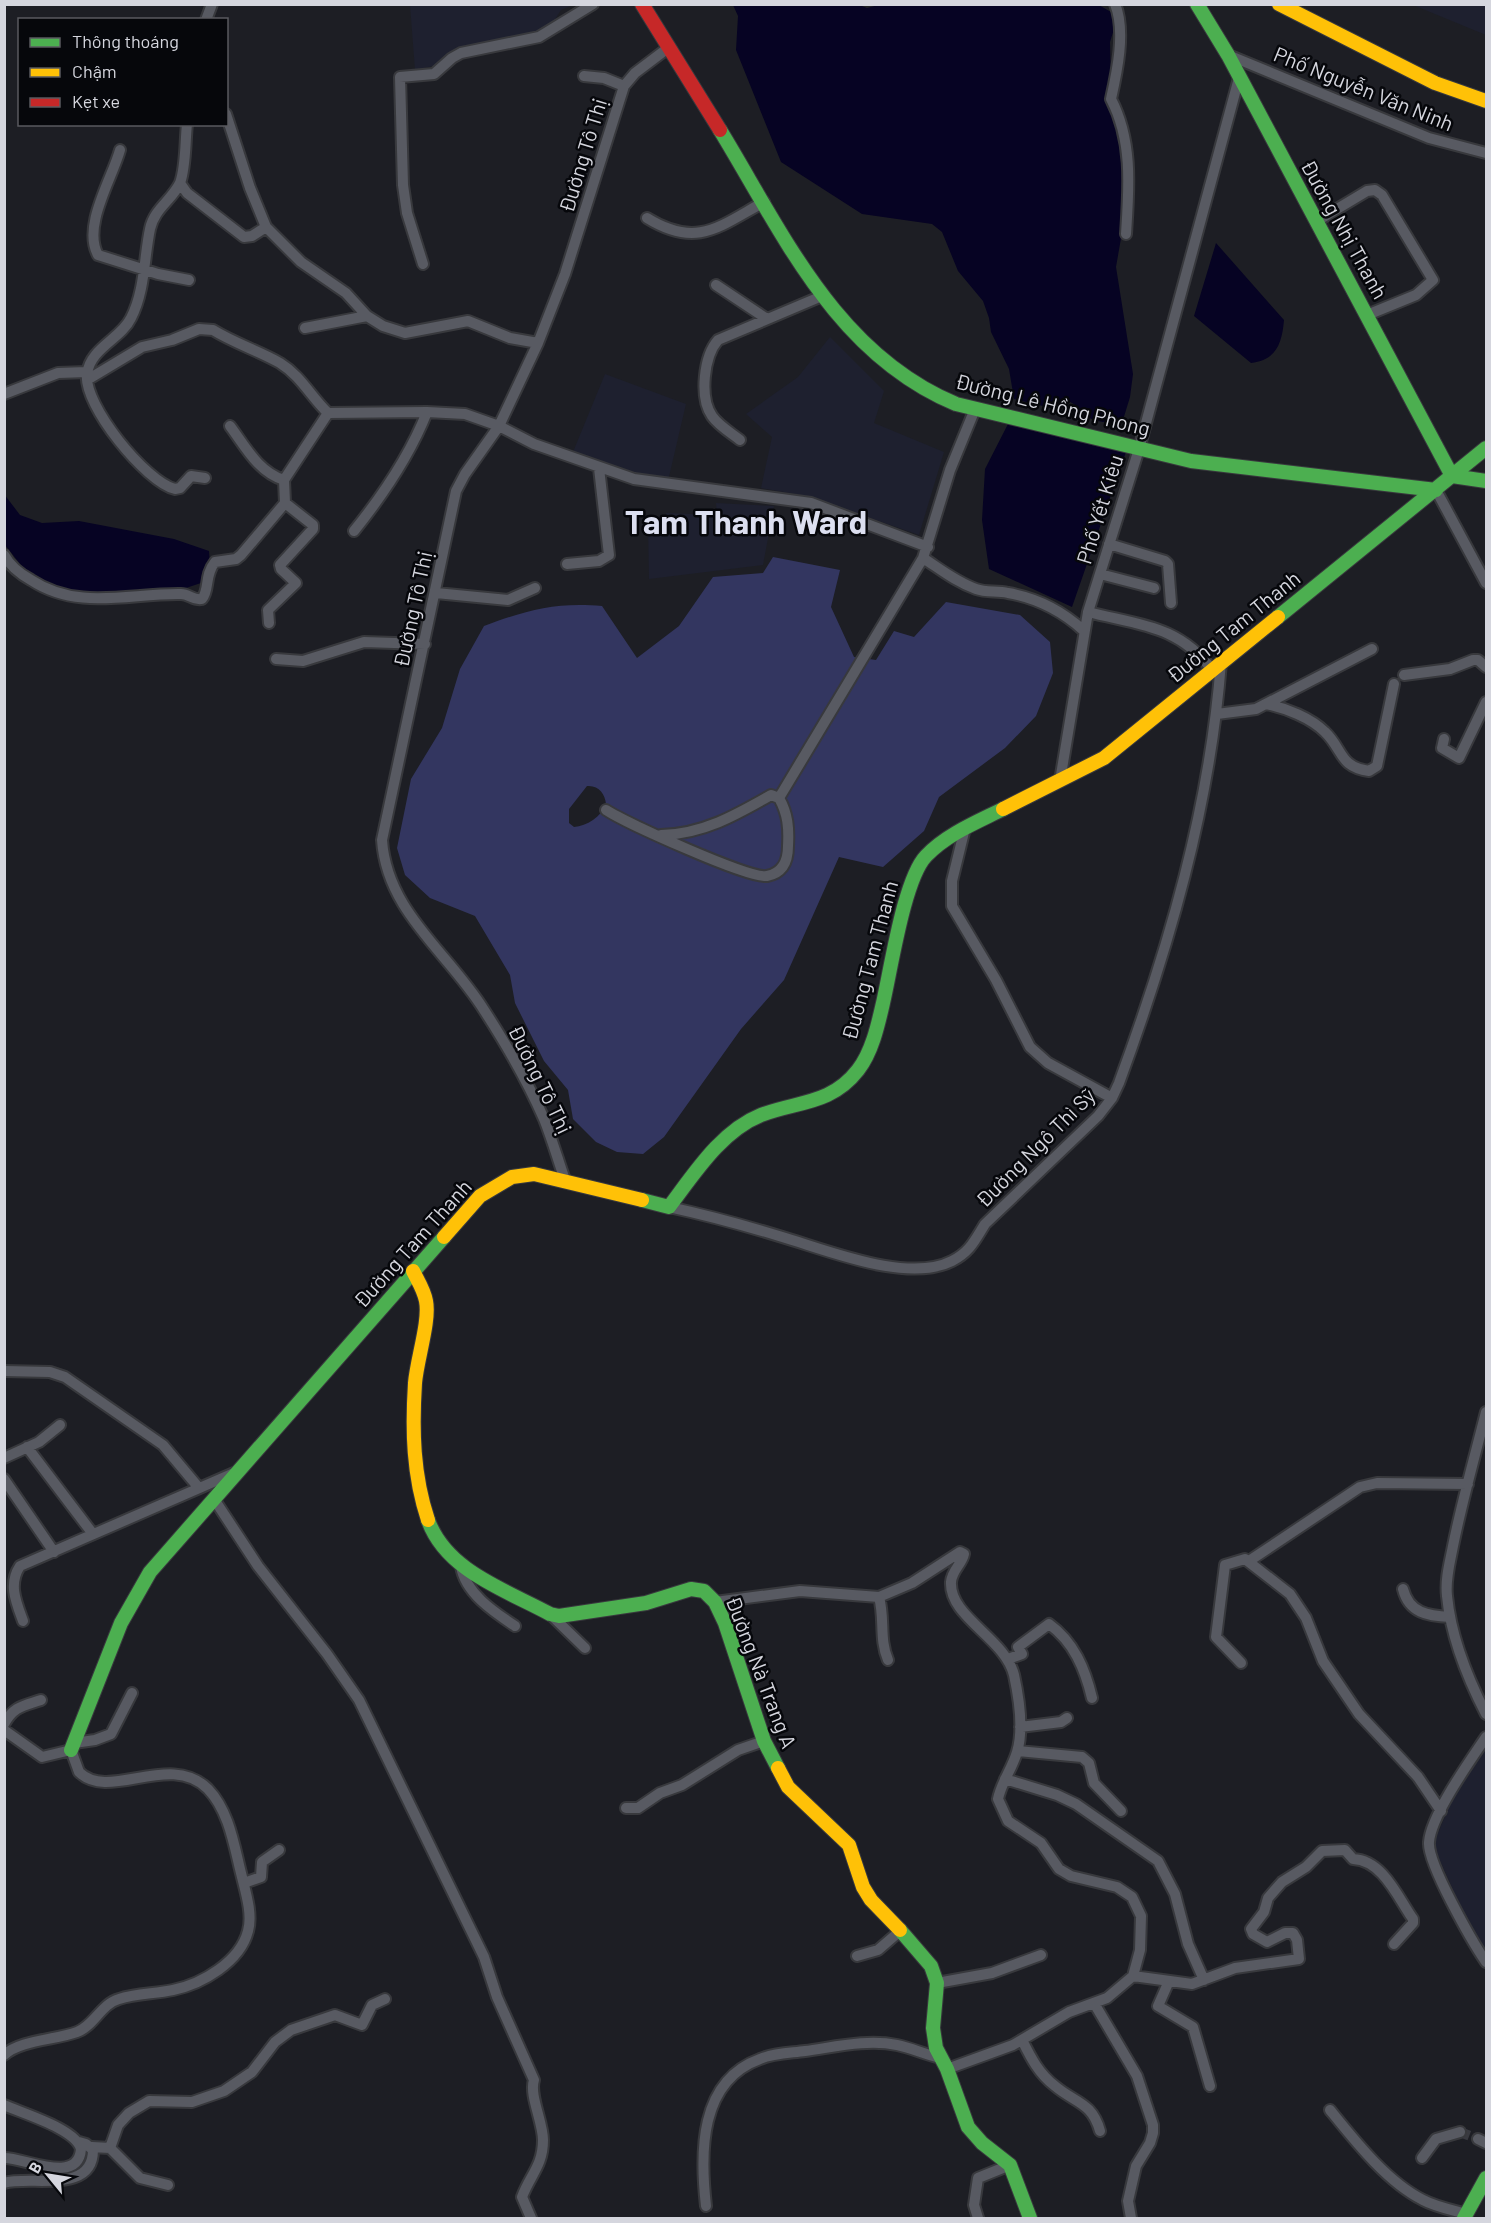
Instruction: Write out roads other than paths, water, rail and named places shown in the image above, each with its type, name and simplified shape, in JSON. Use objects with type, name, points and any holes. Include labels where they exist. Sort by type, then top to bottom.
[{"type":"street","points":[[423,264],[407,213],[403,186],[400,77],[434,74],[461,53],[539,37],[593,4]]},
{"type":"street","name":"Đường Lê Hồng Phong","points":[[642,4],[822,296],[852,333],[893,370],[932,394],[975,409],[1191,460],[1436,490]]},
{"type":"street","points":[[1115,4],[1120,17],[1111,99],[1123,122],[1129,186],[1126,234]]},
{"type":"street","name":"Đường Nhị Thanh","points":[[1197,4],[1228,55],[1452,476]]},
{"type":"street","points":[[1279,4],[1426,79],[1486,101]]},
{"type":"street","name":"Đường Tô Thị","points":[[565,1180],[544,1119],[504,1043],[483,1008],[429,942],[390,882],[382,840],[456,491],[465,474],[499,426],[538,343],[566,274],[624,86],[634,73],[668,48]]},
{"type":"street","name":"Phố Nguyễn Văn Ninh","points":[[1228,55],[1429,138],[1486,153]]},
{"type":"street","points":[[584,76],[604,78],[624,86]]},
{"type":"street","name":"Phố Yết Kiêu","points":[[1060,782],[1083,630],[1139,449],[1239,78]]},
{"type":"street","points":[[228,120],[250,188],[267,227],[301,262],[346,293],[367,316],[383,326],[405,333],[468,321],[510,338],[538,343]]},
{"type":"street","points":[[187,126],[180,183],[155,215],[150,227],[144,270],[130,320],[94,358],[87,376],[102,416],[133,458],[148,472],[175,489],[180,488],[191,476],[205,478]]},
{"type":"street","points":[[98,255],[93,231],[120,150]]},
{"type":"street","points":[[180,183],[187,193],[244,237],[252,236],[267,227]]},
{"type":"street","points":[[1317,221],[1367,191],[1375,190],[1382,195],[1433,280],[1416,295],[1367,315]]},
{"type":"street","points":[[647,218],[677,231],[709,233],[764,202]]},
{"type":"street","points":[[84,250],[144,270],[189,280]]},
{"type":"street","points":[[716,285],[767,319]]},
{"type":"street","points":[[740,440],[712,416],[706,402],[710,355],[718,340],[822,296]]},
{"type":"street","points":[[305,327],[367,316]]},
{"type":"street","points":[[4,394],[58,373],[87,376],[142,347],[204,329],[213,330],[280,363],[312,391],[317,402],[328,413],[465,414],[499,426],[534,444],[599,468],[660,485],[811,503],[925,552],[975,589],[991,593],[1006,592],[1042,602],[1083,630]]},
{"type":"street","points":[[779,798],[867,654],[925,552],[950,470],[975,409]]},
{"type":"street","points":[[354,531],[377,500],[413,442],[427,412]]},
{"type":"street","points":[[4,555],[18,572],[48,591],[64,596],[112,599],[181,594],[200,600],[205,595],[206,579],[215,562],[236,559],[241,555],[285,503],[284,480],[328,413]]},
{"type":"street","points":[[230,426],[238,441],[269,474],[284,480]]},
{"type":"street","name":"Đường Tam Thanh","points":[[73,1746],[121,1623],[150,1572],[467,1209],[494,1185],[522,1174],[565,1180],[669,1207],[706,1158],[738,1128],[761,1115],[819,1100],[846,1083],[859,1069],[876,1032],[914,876],[924,858],[941,842],[965,828],[1104,758],[1486,448]]},
{"type":"street","points":[[567,564],[599,561],[609,555],[599,468]]},
{"type":"street","points":[[1452,476],[1486,481]]},
{"type":"street","points":[[1436,490],[1486,583]]},
{"type":"street","points":[[269,623],[266,617],[268,610],[297,584],[281,569],[280,565],[313,529],[313,525],[285,503]]},
{"type":"street","points":[[1109,544],[1165,561],[1168,564],[1171,603]]},
{"type":"street","points":[[1100,574],[1154,588]]},
{"type":"street","points":[[436,594],[508,600],[536,588]]},
{"type":"street","points":[[1088,612],[1174,636],[1216,665]]},
{"type":"street","points":[[276,659],[303,661],[364,642],[425,644]]},
{"type":"street","points":[[1217,714],[1249,712],[1372,649]]},
{"type":"street","points":[[1404,675],[1444,671],[1473,660],[1478,660],[1486,667]]},
{"type":"street","name":"Đường Ngô Thì Sỹ","points":[[669,1207],[713,1217],[857,1261],[926,1268],[951,1262],[968,1251],[985,1224],[1098,1116],[1112,1098],[1166,948],[1202,804],[1217,714],[1216,665]]},
{"type":"street","points":[[1266,704],[1279,707],[1316,724],[1331,738],[1347,762],[1354,768],[1369,771],[1377,766],[1394,684]]},
{"type":"street","points":[[1444,739],[1442,748],[1459,758],[1486,702]]},
{"type":"street","points":[[606,810],[661,835],[750,875],[768,876],[780,870],[788,856],[788,817],[779,798],[771,795],[737,815],[697,832],[661,835]]},
{"type":"street","points":[[965,828],[951,881],[952,906],[996,980],[1030,1047],[1048,1063],[1112,1098]]},
{"type":"street","points":[[413,1271],[425,1295],[427,1310],[418,1351],[412,1404],[416,1472],[431,1528],[448,1557],[550,1614],[585,1648]]},
{"type":"street","points":[[4,1371],[50,1372],[65,1377],[163,1446],[199,1488]]},
{"type":"street","points":[[1486,1412],[1447,1575],[1446,1595],[1450,1617],[1468,1677],[1486,1714]]},
{"type":"street","points":[[4,1458],[39,1442],[60,1425]]},
{"type":"street","points":[[27,1447],[93,1534]]},
{"type":"street","points":[[23,1621],[15,1599],[13,1585],[20,1566],[235,1473]]},
{"type":"street","points":[[4,1479],[54,1552]]},
{"type":"street","points":[[1249,1561],[1360,1487],[1377,1483],[1409,1482],[1468,1484]]},
{"type":"street","points":[[214,1499],[258,1566],[327,1654],[359,1700],[484,1957],[497,1997],[534,2080],[532,2089],[538,2106],[543,2141],[541,2159],[522,2197],[531,2218]]},
{"type":"street","points":[[706,2206],[702,2152],[707,2126],[723,2087],[729,2079],[751,2063],[767,2056],[863,2043],[898,2045],[944,2064],[1022,2040],[1057,2018],[1107,1998],[1133,1976],[1140,1950],[1139,1907],[1124,1890],[1071,1876],[1059,1869],[1041,1843],[1008,1821],[998,1799],[1018,1751],[1020,1726],[1014,1675],[1008,1659],[962,1609],[951,1592],[952,1574],[965,1556],[962,1552],[912,1583],[879,1597],[800,1591],[715,1602]]},
{"type":"street","points":[[1241,1664],[1216,1637],[1225,1565],[1236,1559],[1249,1561],[1290,1594],[1306,1618],[1323,1661],[1359,1714],[1418,1777],[1441,1810]]},
{"type":"street","points":[[461,1566],[466,1581],[483,1601],[515,1626]]},
{"type":"street","name":"Đường Nà Trang A","points":[[550,1614],[559,1616],[646,1603],[699,1588],[715,1602],[725,1623],[764,1741],[788,1787],[849,1845],[863,1887],[871,1900],[926,1956],[938,1983],[933,2039],[968,2127],[982,2143],[1010,2165],[1030,2218]]},
{"type":"street","points":[[1402,1589],[1406,1602],[1422,1613],[1450,1617]]},
{"type":"street","points":[[879,1597],[884,1618],[883,1648],[888,1660]]},
{"type":"street","points":[[1008,1659],[1022,1654],[1018,1648],[1019,1645],[1049,1624],[1071,1646],[1084,1672],[1092,1698]]},
{"type":"street","points":[[4,1730],[42,1757],[111,1734],[132,1693]]},
{"type":"street","points":[[4,1724],[11,1711],[19,1706],[41,1700]]},
{"type":"street","points":[[1020,1726],[1061,1722],[1067,1718]]},
{"type":"street","points":[[1486,1737],[1441,1810],[1429,1840],[1431,1857],[1486,1962]]},
{"type":"street","points":[[626,1808],[638,1808],[660,1793],[682,1785],[738,1750],[764,1741]]},
{"type":"street","points":[[4,2055],[22,2045],[48,2041],[80,2031],[108,2005],[118,1999],[173,1990],[212,1975],[236,1952],[248,1931],[250,1920],[244,1884],[228,1825],[222,1809],[208,1790],[195,1780],[161,1773],[111,1781],[93,1779],[79,1772],[73,1746]]},
{"type":"street","points":[[1018,1751],[1082,1757],[1089,1763],[1094,1783],[1121,1811]]},
{"type":"street","points":[[1005,1779],[1057,1795],[1076,1804],[1158,1861],[1175,1894],[1188,1944],[1204,1980]]},
{"type":"street","points":[[244,1884],[261,1877],[262,1862],[279,1850]]},
{"type":"street","points":[[1133,1976],[1192,1984],[1235,1968],[1299,1959],[1297,1940],[1293,1933],[1285,1933],[1266,1942],[1253,1934],[1251,1929],[1264,1912],[1268,1898],[1282,1881],[1306,1867],[1322,1851],[1345,1850],[1353,1859],[1370,1863],[1388,1881],[1413,1919],[1413,1923],[1394,1944]]},
{"type":"street","points":[[857,1956],[878,1950],[900,1931]]},
{"type":"street","points":[[938,1983],[975,1977],[1041,1955]]},
{"type":"street","points":[[1169,1981],[1158,2006],[1193,2027],[1210,2086]]},
{"type":"street","points":[[110,2148],[122,2118],[138,2106],[160,2100],[192,2102],[224,2091],[252,2072],[275,2042],[291,2030],[335,2015],[362,2025],[372,2005],[385,1999]]},
{"type":"street","points":[[1094,2003],[1137,2076],[1153,2125],[1154,2133],[1150,2143],[1136,2166],[1128,2200],[1131,2218]]},
{"type":"street","points":[[1022,2040],[1038,2070],[1055,2086],[1087,2107],[1096,2117],[1100,2131]]},
{"type":"street","points":[[4,2105],[68,2132],[79,2142],[92,2147],[110,2148],[140,2178],[168,2185]]},
{"type":"street","points":[[1330,2110],[1372,2159],[1421,2200],[1466,2216],[1486,2178]]},
{"type":"street","points":[[1422,2158],[1436,2139],[1460,2132]]},
{"type":"street","points":[[4,2158],[39,2166],[67,2167],[81,2155],[79,2142]]},
{"type":"street","points":[[4,2183],[12,2181],[50,2182],[71,2178],[86,2168],[91,2161],[92,2147]]},
{"type":"street","points":[[978,2218],[974,2205],[978,2178],[1010,2165]]},
{"type":"tunnel","points":[[1460,2132],[1478,2139]]},
{"type":"district","name":"Tam Thanh Ward","points":[[746,521]]}]
